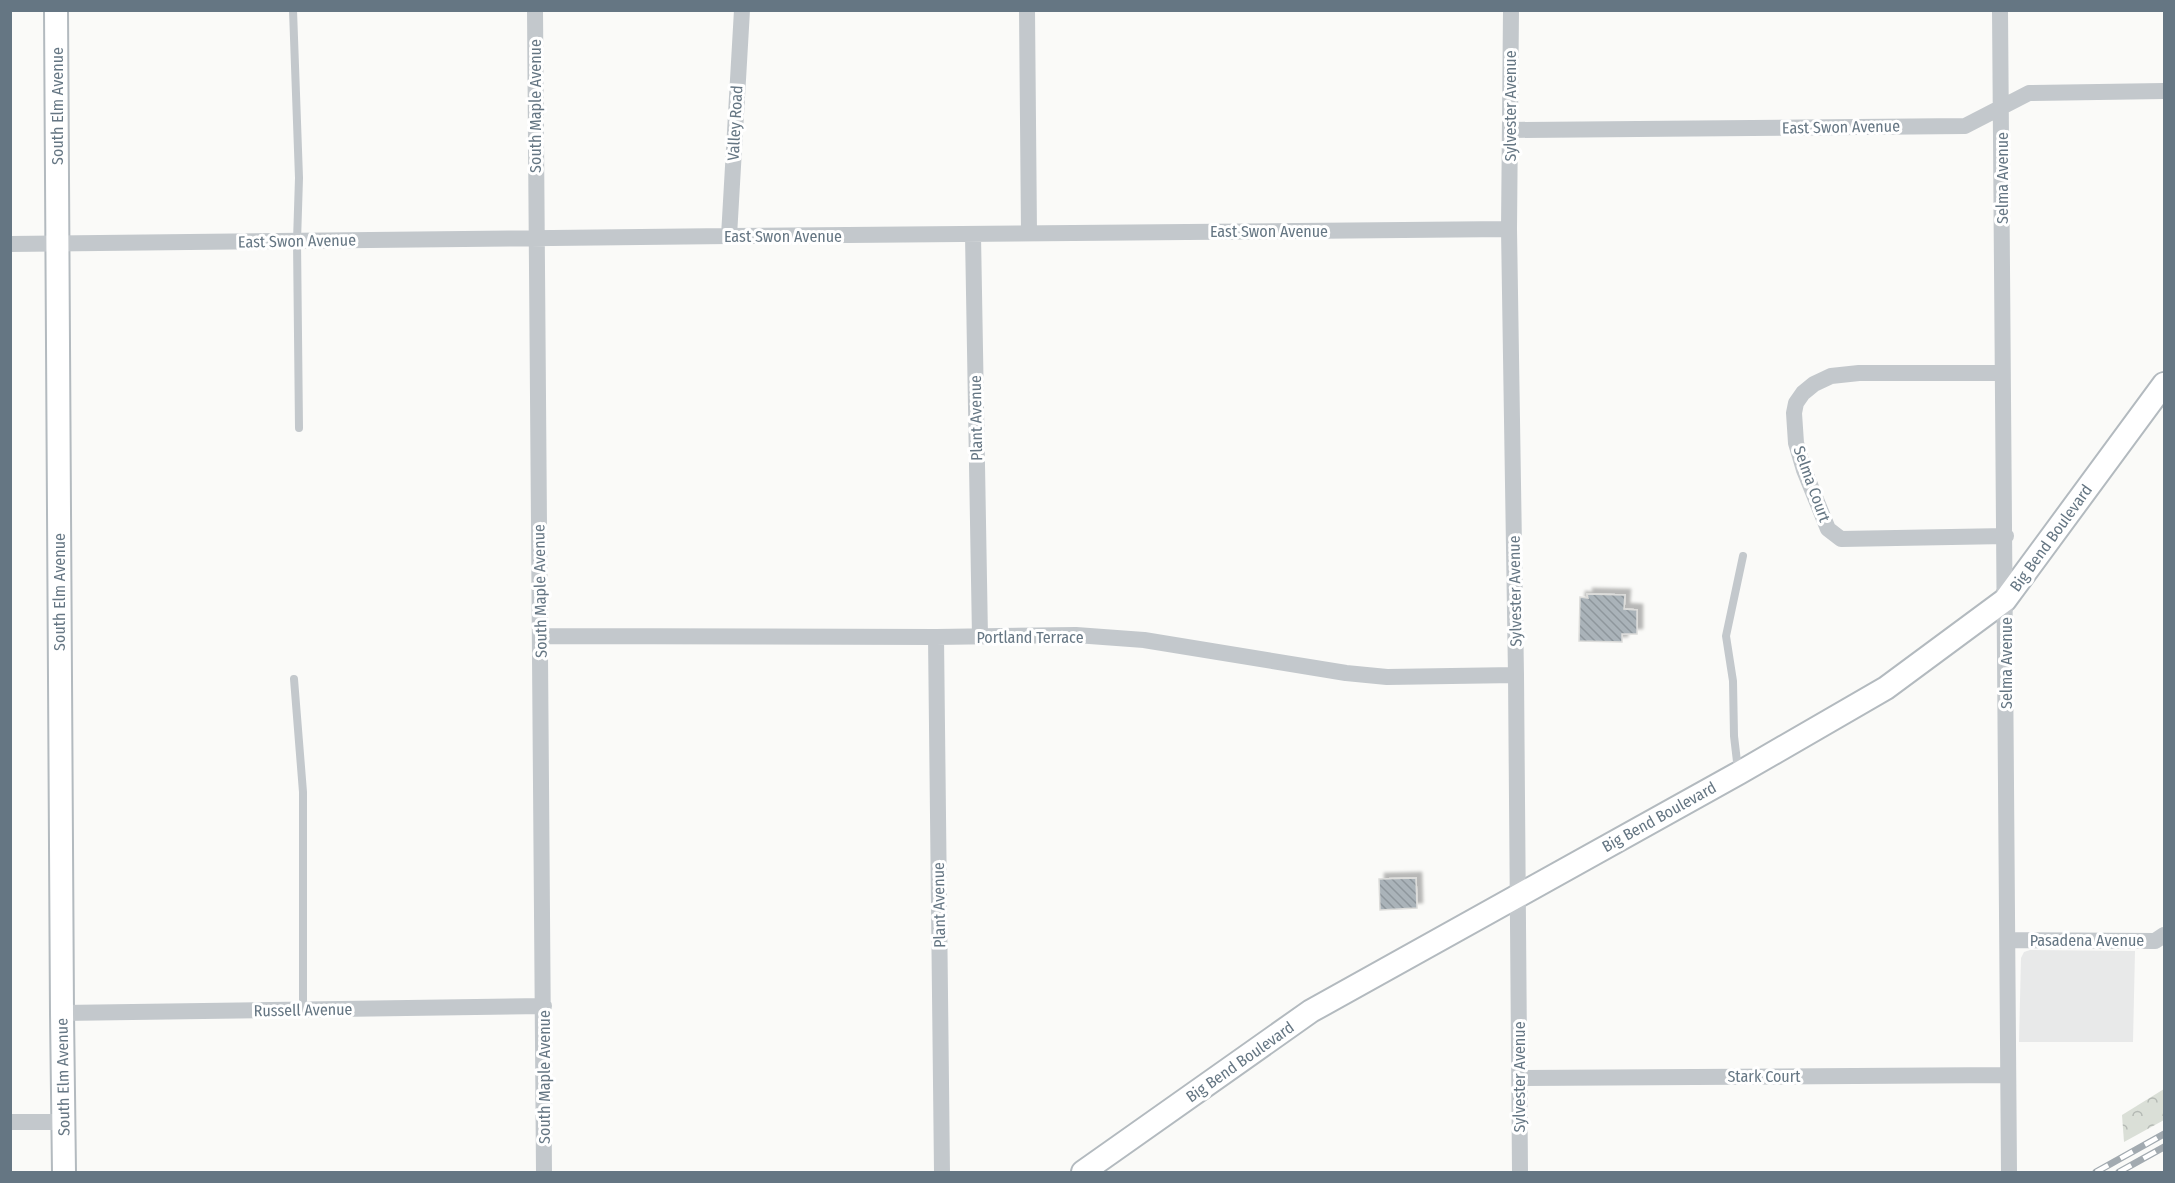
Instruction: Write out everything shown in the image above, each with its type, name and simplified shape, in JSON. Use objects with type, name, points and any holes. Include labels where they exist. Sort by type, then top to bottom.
[{"type":"main road","name":"South Elm Avenue","points":[[56,10],[64,1173]]},
{"type":"main road","name":"Big Bend Boulevard","points":[[1083,1173],[1311,1011],[1739,773],[1886,688],[2006,600],[2164,384]]},
{"type":"street","name":"South Maple Avenue","points":[[535,10],[544,1173]]},
{"type":"street","name":"Valley Road","points":[[729,236],[742,10]]},
{"type":"street","points":[[1027,10],[1029,233]]},
{"type":"street","name":"Sylvester Avenue","points":[[1511,10],[1509,229],[1516,675],[1520,1173]]},
{"type":"street","name":"Selma Avenue","points":[[2000,10],[2002,373],[2006,536],[2009,1173]]},
{"type":"street","name":"East Swon Avenue","points":[[1510,130],[1965,126],[2029,93],[2164,92]]},
{"type":"street","name":"East Swon Avenue","points":[[10,244],[1509,229]]},
{"type":"street","name":"Plant Avenue","points":[[973,235],[980,637]]},
{"type":"street","name":"Selma Court","points":[[2002,373],[1858,373],[1831,376],[1814,384],[1803,393],[1796,403],[1794,427],[1804,470],[1828,529],[1841,539],[2006,536]]},
{"type":"street","name":"Portland Terrace","points":[[541,636],[980,637],[1076,635],[1144,640],[1346,673],[1387,677],[1516,675]]},
{"type":"street","name":"Plant Avenue","points":[[936,637],[942,1173]]},
{"type":"street","name":"Pasadena Avenue","points":[[2008,940],[2155,941],[2164,935]]},
{"type":"street","name":"Russell Avenue","points":[[62,1013],[544,1006]]},
{"type":"street","name":"Stark Court","points":[[1520,1078],[2008,1075]]},
{"type":"street","points":[[10,1122],[64,1122]]},
{"type":"lane","points":[[293,10],[298,178],[299,428]]},
{"type":"lane","points":[[1739,773],[1734,736],[1733,681],[1726,636],[1743,556]]},
{"type":"lane","points":[[294,679],[303,792],[303,1010]]},
{"type":"shaded area","points":[[2030,950],[2135,951],[2133,1042],[2019,1042],[2021,958],[2024,952]]},
{"type":"green space","points":[[2164,1089],[2164,1120],[2124,1142],[2122,1115]]},
{"type":"building","points":[[1587,594],[1625,595],[1624,609],[1637,610],[1637,634],[1622,634],[1622,642],[1579,641],[1580,597],[1588,598]]},
{"type":"building","points":[[1416,878],[1417,908],[1380,910],[1379,879]]},
{"type":"railway","points":[[2096,1172],[2164,1134]]},
{"type":"railway","points":[[2119,1172],[2164,1147]]}]
